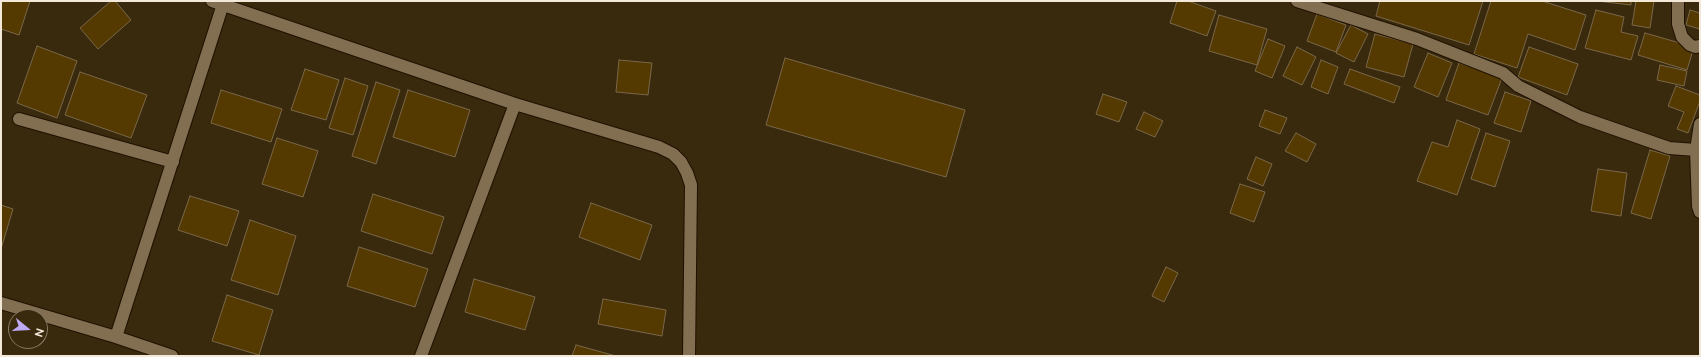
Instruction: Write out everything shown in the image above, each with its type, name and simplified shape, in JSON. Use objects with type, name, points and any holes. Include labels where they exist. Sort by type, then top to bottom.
[{"type":"street","points":[[1297,1],[1417,39],[1503,73],[1518,86],[1580,117],[1669,148],[1696,150]]},
{"type":"street","points":[[1678,1],[1678,24],[1682,37],[1686,43],[1700,46]]},
{"type":"street","points":[[116,337],[173,162],[220,2],[515,104],[659,147],[673,154],[681,162],[688,174],[690,185],[689,356]]},
{"type":"street","points":[[421,356],[515,104]]},
{"type":"street","points":[[19,119],[173,162]]},
{"type":"street","points":[[1700,124],[1696,150],[1698,206],[1700,212]]},
{"type":"street","points":[[1,303],[116,337],[172,356]]},
{"type":"building","points":[[1,1],[30,1],[19,35],[1,29]]},
{"type":"building","points":[[111,1],[115,1],[131,20],[98,49],[80,28]]},
{"type":"building","points":[[1177,1],[1188,1],[1216,11],[1207,36],[1170,23]]},
{"type":"building","points":[[1380,1],[1483,1],[1469,45],[1376,16]]},
{"type":"building","points":[[1491,1],[1542,1],[1586,15],[1575,50],[1528,34],[1517,68],[1474,54]]},
{"type":"building","points":[[1597,1],[1631,1],[1631,5]]},
{"type":"building","points":[[1636,1],[1654,1],[1650,28],[1632,25]]},
{"type":"building","points":[[1596,10],[1624,17],[1621,32],[1638,36],[1631,60],[1585,48]]},
{"type":"building","points":[[1690,10],[1700,13],[1700,29],[1686,25]]},
{"type":"building","points":[[1317,14],[1346,25],[1336,52],[1307,41]]},
{"type":"building","points":[[1219,15],[1267,29],[1257,65],[1209,51]]},
{"type":"building","points":[[1351,25],[1368,34],[1354,62],[1336,53]]},
{"type":"building","points":[[1645,33],[1694,47],[1687,70],[1638,55]]},
{"type":"building","points":[[1375,34],[1413,44],[1404,77],[1366,67]]},
{"type":"building","points":[[1268,39],[1285,46],[1272,78],[1255,71]]},
{"type":"building","points":[[37,46],[77,61],[57,118],[17,103]]},
{"type":"building","points":[[1297,47],[1316,57],[1302,85],[1283,76]]},
{"type":"building","points":[[1529,47],[1578,64],[1567,95],[1518,77]]},
{"type":"building","points":[[1428,53],[1452,63],[1438,97],[1414,87]]},
{"type":"building","points":[[785,58],[965,110],[946,177],[766,125]]},
{"type":"building","points":[[619,60],[652,63],[648,95],[616,92]]},
{"type":"building","points":[[1321,60],[1338,67],[1328,94],[1311,87]]},
{"type":"building","points":[[1459,63],[1502,78],[1488,115],[1446,100]]},
{"type":"building","points":[[1660,65],[1687,71],[1684,86],[1657,80]]},
{"type":"building","points":[[305,69],[339,80],[326,120],[291,110]]},
{"type":"building","points":[[1350,69],[1400,87],[1394,103],[1344,84]]},
{"type":"building","points":[[80,72],[147,95],[131,138],[65,115]]},
{"type":"building","points":[[345,78],[368,86],[353,135],[329,128]]},
{"type":"building","points":[[376,82],[400,90],[376,164],[352,156]]},
{"type":"building","points":[[1676,86],[1700,95],[1700,101],[1688,133],[1677,129],[1684,112],[1668,106]]},
{"type":"building","points":[[221,90],[282,109],[271,142],[211,123]]},
{"type":"building","points":[[408,90],[470,110],[455,157],[393,137]]},
{"type":"building","points":[[1505,92],[1531,101],[1521,132],[1494,123]]},
{"type":"building","points":[[1103,94],[1127,102],[1119,122],[1096,114]]},
{"type":"building","points":[[1265,110],[1287,118],[1280,134],[1259,126]]},
{"type":"building","points":[[1144,112],[1163,121],[1155,137],[1136,129]]},
{"type":"building","points":[[1457,120],[1480,129],[1457,195],[1417,181],[1432,142],[1448,147]]},
{"type":"building","points":[[1296,133],[1316,144],[1307,162],[1285,151]]},
{"type":"building","points":[[1486,133],[1510,141],[1495,187],[1471,179]]},
{"type":"building","points":[[277,138],[318,151],[303,197],[262,184]]},
{"type":"building","points":[[1650,150],[1670,156],[1651,219],[1631,213]]},
{"type":"building","points":[[1256,157],[1272,164],[1263,186],[1247,179]]},
{"type":"building","points":[[1598,169],[1627,173],[1621,216],[1591,211]]},
{"type":"building","points":[[1240,184],[1265,192],[1254,222],[1230,213]]},
{"type":"building","points":[[373,194],[444,217],[432,254],[361,231]]},
{"type":"building","points":[[190,196],[239,211],[227,246],[178,230]]},
{"type":"building","points":[[591,203],[652,225],[640,260],[579,237]]},
{"type":"building","points":[[1,205],[13,209],[1,249]]},
{"type":"building","points":[[250,220],[296,236],[278,295],[231,280]]},
{"type":"building","points":[[359,247],[428,269],[415,307],[347,286]]},
{"type":"building","points":[[1166,267],[1178,273],[1164,302],[1152,296]]},
{"type":"building","points":[[474,279],[535,297],[525,330],[465,312]]},
{"type":"building","points":[[227,295],[273,310],[259,355],[212,341]]},
{"type":"building","points":[[603,299],[666,310],[662,336],[598,324]]},
{"type":"building","points":[[576,345],[616,356],[572,356]]}]
